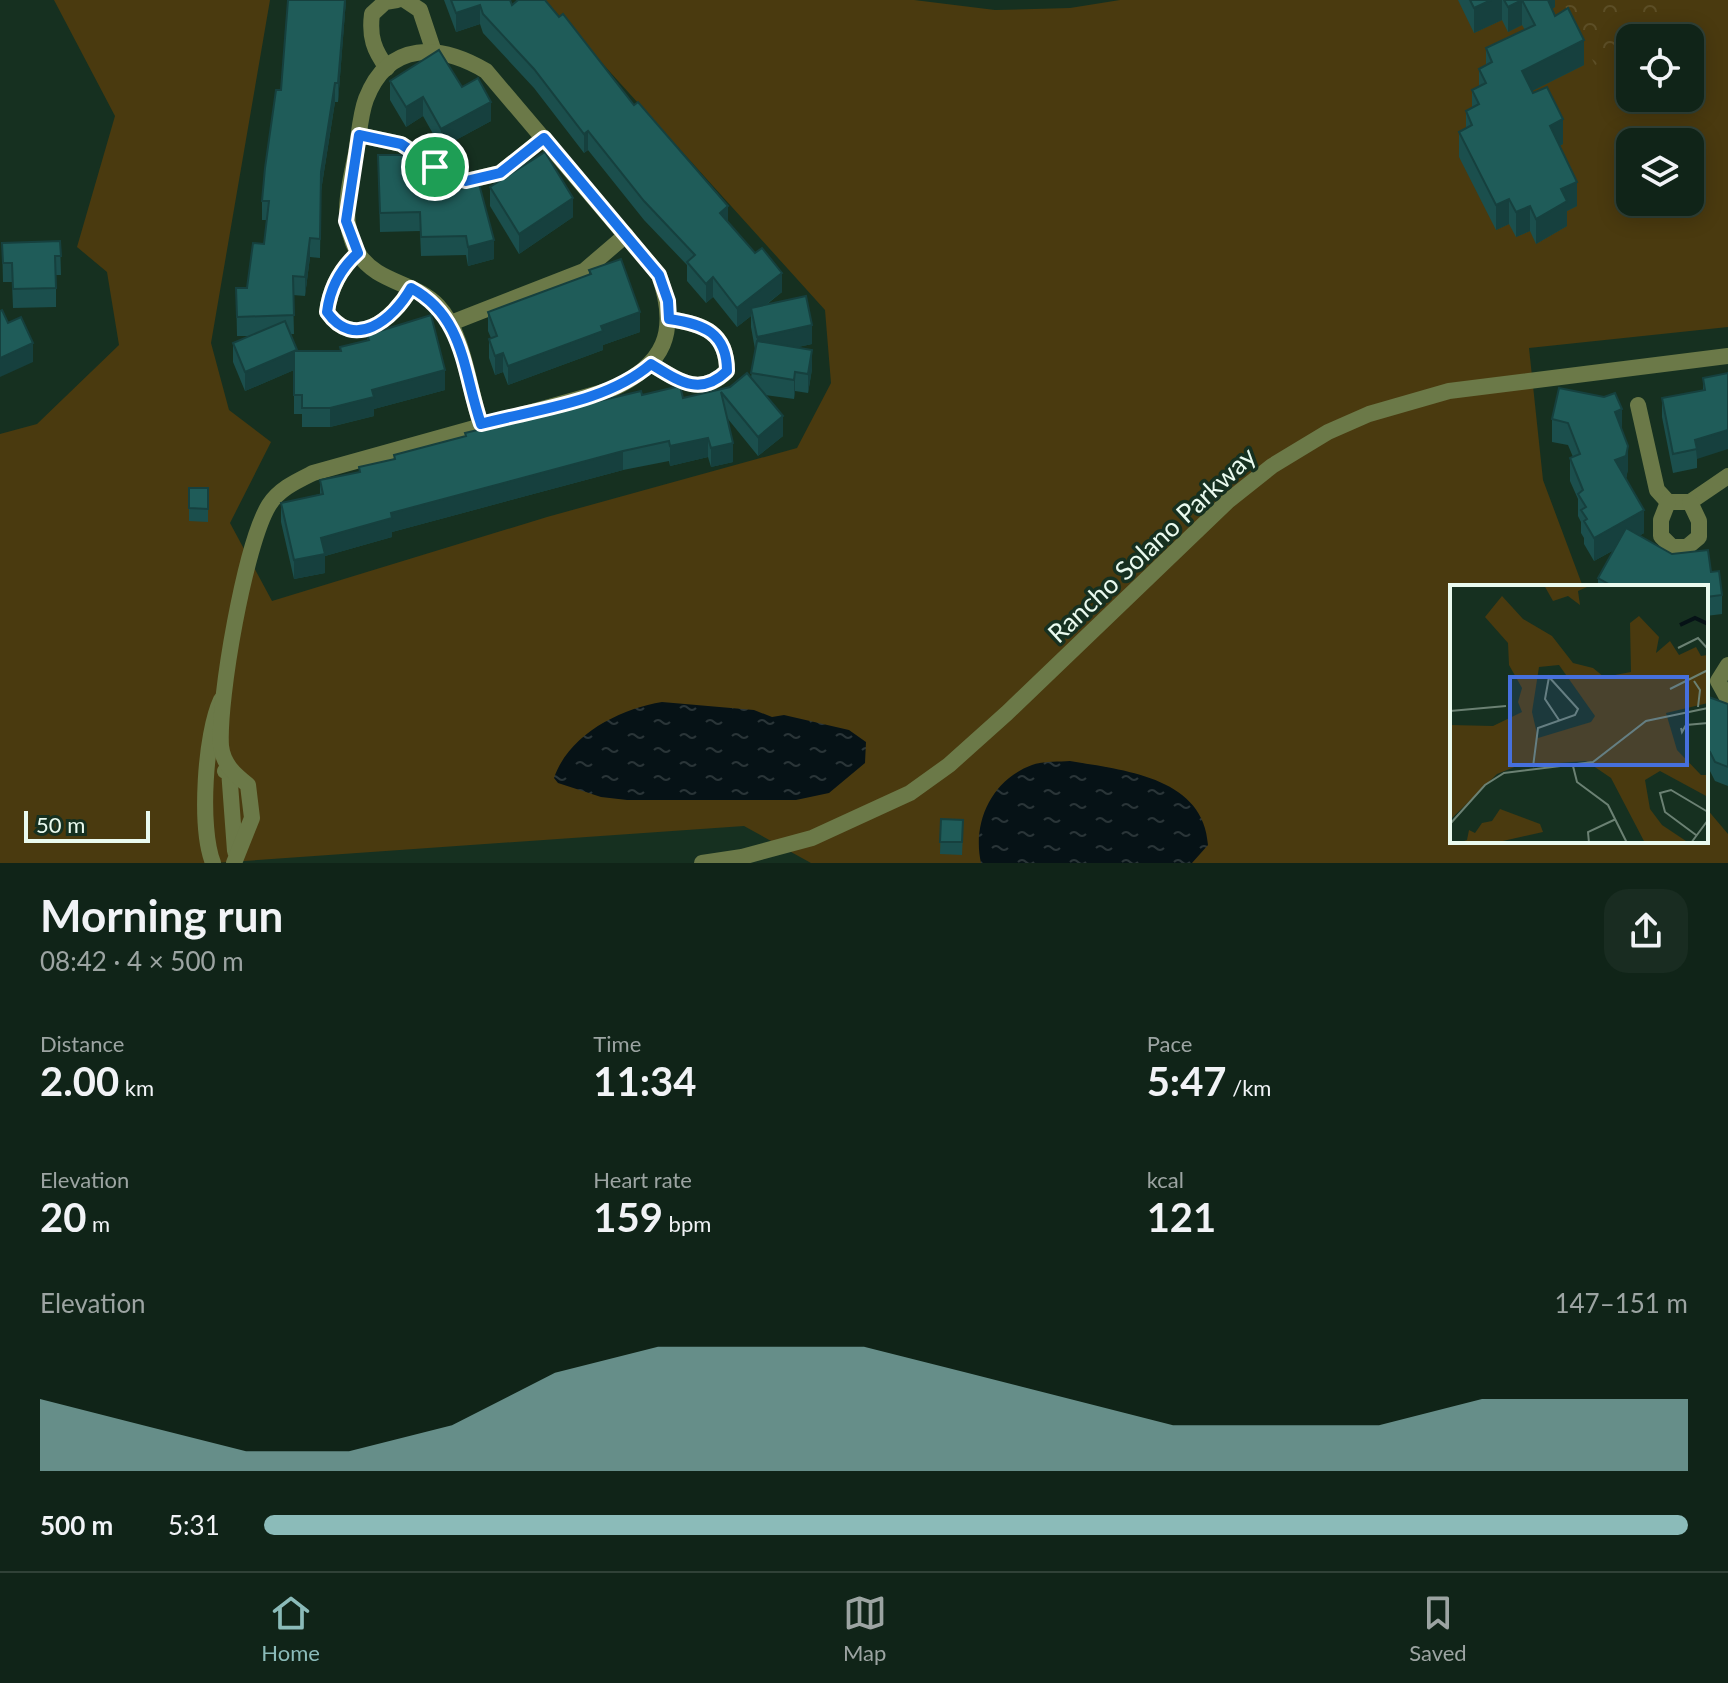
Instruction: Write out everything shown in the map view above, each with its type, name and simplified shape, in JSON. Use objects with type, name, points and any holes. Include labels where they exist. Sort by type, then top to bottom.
[{"type":"street","points":[[387,68],[374,50],[369,32],[372,14],[385,2],[397,0]]},
{"type":"street","points":[[405,0],[420,10],[433,49]]},
{"type":"street","points":[[235,861],[252,818],[248,785],[229,770],[221,746],[223,695],[253,540],[270,503],[286,487],[313,473],[610,390],[635,378],[651,364],[664,342],[669,319],[668,301],[659,275],[486,71],[462,57],[433,49],[408,55],[387,68],[366,100],[346,221],[358,253],[369,266],[437,304],[451,323],[481,424]]},
{"type":"street","points":[[359,135],[401,144],[451,177],[466,181],[500,173],[544,138]]},
{"type":"street","points":[[451,323],[584,271],[626,235]]},
{"type":"street","points":[[358,253],[348,262],[330,292],[327,312],[337,326],[355,332],[371,328],[402,304],[411,288]]},
{"type":"street","points":[[651,364],[697,386],[714,383],[727,371],[727,350],[716,335],[684,321],[669,319]]},
{"type":"street","name":"Rancho Solano Parkway","points":[[702,863],[742,857],[812,838],[910,793],[949,765],[1007,713],[1228,501],[1272,466],[1328,432],[1369,414],[1449,391],[1727,356]]},
{"type":"street","points":[[1638,405],[1657,490],[1668,502],[1690,502],[1728,476]]},
{"type":"street","points":[[1668,502],[1661,520],[1661,536],[1672,547],[1687,547],[1699,537],[1699,521],[1690,502]]},
{"type":"street","points":[[1728,665],[1718,681],[1728,699]]},
{"type":"street","points":[[213,863],[207,809],[208,771],[212,719],[223,695]]},
{"type":"street","points":[[208,771],[229,770]]},
{"type":"green space","points":[[54,0],[270,0],[211,343],[229,410],[271,442],[230,523],[272,601],[547,517],[797,448],[831,383],[825,310],[545,0],[914,0],[995,10],[1070,8],[1120,0],[1728,0],[1728,327],[1529,348],[1543,480],[1582,585],[1450,585],[1450,843],[1708,843],[1708,810],[1728,834],[1728,863],[811,863],[744,826],[215,863],[0,863],[0,434],[37,424],[119,345],[107,272],[77,247],[115,116]]},
{"type":"green space","points":[[1562,0],[1668,0],[1680,23],[1616,24],[1616,55],[1595,65]]},
{"type":"water","points":[[662,702],[754,710],[772,717],[784,715],[849,730],[866,742],[865,763],[829,793],[796,800],[627,800],[601,797],[558,783],[554,778],[571,749],[598,726],[646,705]]},
{"type":"water","points":[[1070,761],[1136,774],[1177,791],[1192,804],[1203,822],[1208,845],[1192,863],[981,863],[979,833],[982,818],[995,792],[1005,781],[1032,765]]},
{"type":"building","points":[[288,0],[345,0],[338,83],[335,83],[321,172],[320,239],[310,238],[305,277],[293,276],[294,315],[237,317],[236,288],[247,288],[253,243],[264,244],[269,201],[262,201],[265,168],[276,90],[281,90]]},
{"type":"building","points":[[451,0],[510,0],[512,5],[518,0],[545,0],[559,17],[563,14],[634,105],[638,102],[728,206],[720,213],[755,253],[762,248],[782,273],[737,308],[713,277],[706,284],[687,262],[695,255],[644,201],[588,131],[584,134],[534,69],[483,14],[480,5],[456,13]]},
{"type":"building","points":[[1470,0],[1491,0],[1474,8]]},
{"type":"building","points":[[1504,0],[1522,0],[1508,7]]},
{"type":"building","points":[[1522,0],[1548,0],[1555,16],[1568,8],[1584,40],[1522,71],[1533,93],[1547,87],[1563,119],[1550,126],[1577,182],[1561,189],[1567,201],[1536,219],[1530,206],[1516,212],[1509,199],[1496,205],[1459,132],[1472,125],[1466,111],[1479,104],[1472,90],[1486,83],[1479,69],[1492,62],[1486,48],[1535,25]]},
{"type":"building","points":[[439,50],[462,87],[478,78],[491,102],[441,129],[423,97],[406,107],[390,81]]},
{"type":"building","points":[[545,152],[573,198],[519,234],[490,187]]},
{"type":"building","points":[[378,155],[409,155],[410,182],[444,181],[444,193],[479,184],[494,240],[468,247],[466,236],[421,237],[420,212],[380,213]]},
{"type":"building","points":[[60,241],[61,256],[55,256],[56,288],[13,289],[12,263],[3,263],[2,243]]},
{"type":"building","points":[[621,259],[640,312],[601,326],[603,331],[508,366],[503,353],[495,356],[489,339],[497,336],[488,312],[591,274],[589,270]]},
{"type":"building","points":[[806,296],[812,325],[757,337],[751,308]]},
{"type":"building","points":[[0,311],[8,323],[21,317],[33,343],[0,358]]},
{"type":"building","points":[[431,315],[445,370],[372,390],[374,397],[330,408],[302,408],[302,395],[294,395],[294,351],[341,351],[340,347],[369,340],[367,335]]},
{"type":"building","points":[[285,321],[297,350],[245,372],[233,343]]},
{"type":"building","points":[[757,341],[812,350],[808,374],[795,372],[794,380],[751,373]]},
{"type":"building","points":[[747,373],[783,416],[758,437],[721,392],[733,443],[711,448],[708,438],[670,446],[669,441],[623,451],[391,513],[392,518],[321,538],[325,554],[294,560],[281,503],[323,494],[320,480],[360,472],[359,467],[395,459],[394,455],[466,436],[465,433],[641,391],[642,395],[680,386],[683,398],[730,387]]},
{"type":"building","points":[[1728,373],[1728,430],[1695,440],[1697,449],[1673,454],[1662,398],[1705,390],[1703,378]]},
{"type":"building","points":[[1559,388],[1604,397],[1615,393],[1622,409],[1615,412],[1628,446],[1626,456],[1615,460],[1644,510],[1594,538],[1584,521],[1587,519],[1581,510],[1586,507],[1578,494],[1583,490],[1570,458],[1580,454],[1568,423],[1552,419]]},
{"type":"building","points":[[189,488],[208,488],[208,509],[189,508]]},
{"type":"building","points":[[1626,528],[1672,554],[1708,550],[1711,572],[1719,571],[1722,595],[1708,597],[1708,585],[1610,585],[1598,578]]},
{"type":"building","points":[[1708,697],[1728,704],[1728,767],[1715,762],[1710,752]]},
{"type":"building","points":[[941,819],[963,820],[962,842],[940,842]]},
{"type":"route","points":[[359,135],[401,144],[435,167],[451,177],[466,181],[486,178],[500,173],[544,138],[659,275],[668,301],[669,319],[684,321],[716,335],[727,350],[727,371],[714,383],[697,386],[670,376],[651,364],[635,378],[610,390],[481,424],[451,323],[437,304],[424,295],[411,288],[402,304],[371,328],[355,332],[337,326],[327,312],[330,292],[348,262],[358,253],[346,221],[347,196],[359,135]]}]
